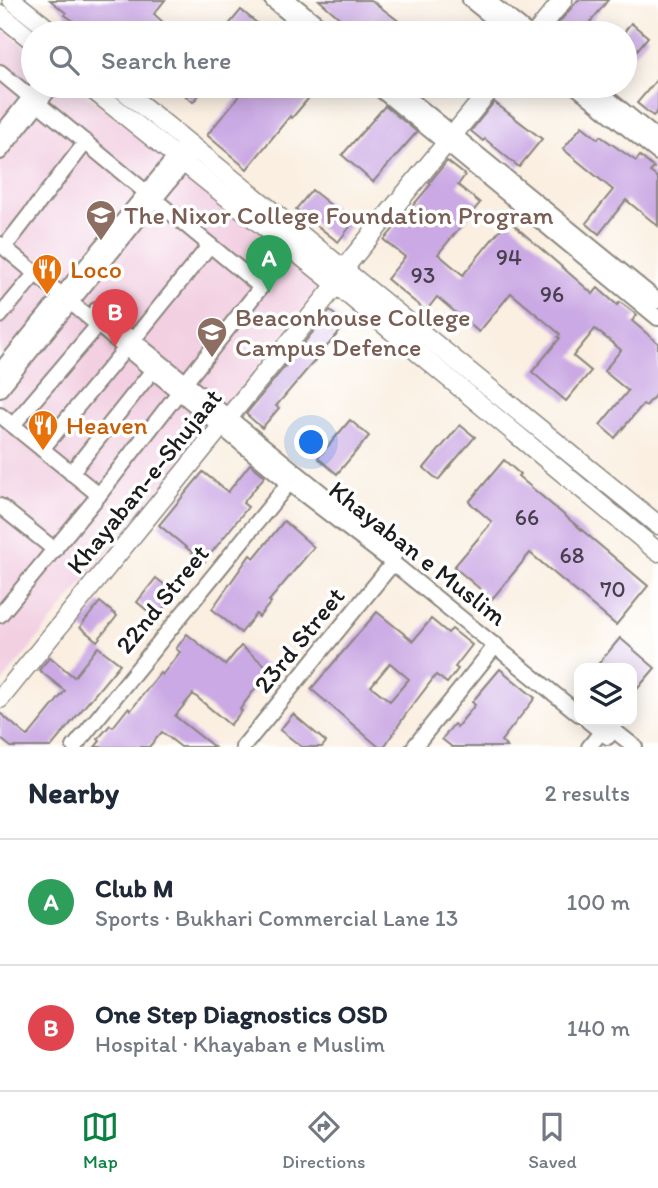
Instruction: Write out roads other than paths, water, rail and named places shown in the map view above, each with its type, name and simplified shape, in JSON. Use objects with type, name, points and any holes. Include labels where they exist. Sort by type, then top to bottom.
[{"type":"main road","points":[[12,0],[39,21]]},
{"type":"main road","points":[[546,21],[563,0]]},
{"type":"main road","points":[[0,14],[21,31]]},
{"type":"main road","points":[[106,98],[186,152],[658,525]]},
{"type":"main road","points":[[130,98],[186,152]]},
{"type":"main road","name":"Khayaban-e-Shujaat","points":[[0,699],[221,420],[483,98]]},
{"type":"main road","points":[[339,274],[658,552]]},
{"type":"main road","name":"Khayaban-e-Shujaat","points":[[0,680],[221,420]]},
{"type":"street","points":[[272,0],[297,21]]},
{"type":"street","points":[[288,0],[314,21]]},
{"type":"street","points":[[470,0],[496,21]]},
{"type":"street","points":[[487,0],[513,21]]},
{"type":"street","points":[[0,72],[21,85]]},
{"type":"street","points":[[0,135],[33,98]]},
{"type":"street","points":[[0,152],[34,98]]},
{"type":"street","points":[[0,615],[99,495],[261,287],[86,142],[39,98]]},
{"type":"street","points":[[393,98],[450,139],[656,306]]},
{"type":"street","points":[[407,98],[450,139]]},
{"type":"street","points":[[590,98],[658,153]]},
{"type":"street","points":[[608,98],[658,139]]},
{"type":"street","points":[[3,243],[86,142]]},
{"type":"street","points":[[0,389],[70,295],[186,152]]},
{"type":"street","name":"Khayaban e Muslim","points":[[3,243],[36,273],[70,295],[99,325],[130,344],[153,370],[182,388]]},
{"type":"street","name":"Khayaban e Muslim","points":[[3,243],[449,602],[574,698]]},
{"type":"street","points":[[42,449],[210,245]]},
{"type":"street","points":[[0,316],[36,273]]},
{"type":"street","points":[[0,371],[70,295]]},
{"type":"street","points":[[13,425],[99,325]]},
{"type":"street","points":[[71,472],[153,370]]},
{"type":"street","points":[[0,415],[99,495]]},
{"type":"street","name":"Khayaban e Muslim","points":[[221,420],[289,482],[393,563],[449,602],[574,710]]},
{"type":"street","name":"22nd Street","points":[[74,747],[289,482]]},
{"type":"street","points":[[0,506],[55,550]]},
{"type":"street","name":"23rd Street","points":[[243,747],[393,563]]},
{"type":"street","points":[[414,747],[496,645]]},
{"type":"street","points":[[589,747],[602,726]]},
{"type":"street","points":[[602,726],[620,747]]},
{"type":"street","points":[[602,726],[635,747]]},
{"type":"place","name":"The Nixor College Foundation Program","points":[[101,242]]},
{"type":"place","name":"Club M","points":[[269,293]]},
{"type":"place","name":"Loco","points":[[47,296]]},
{"type":"place","name":"One Step Diagnostics OSD","points":[[115,347]]},
{"type":"place","name":"Beaconhouse College Campus Defence","points":[[212,359]]},
{"type":"place","name":"Heaven","points":[[43,452]]}]
